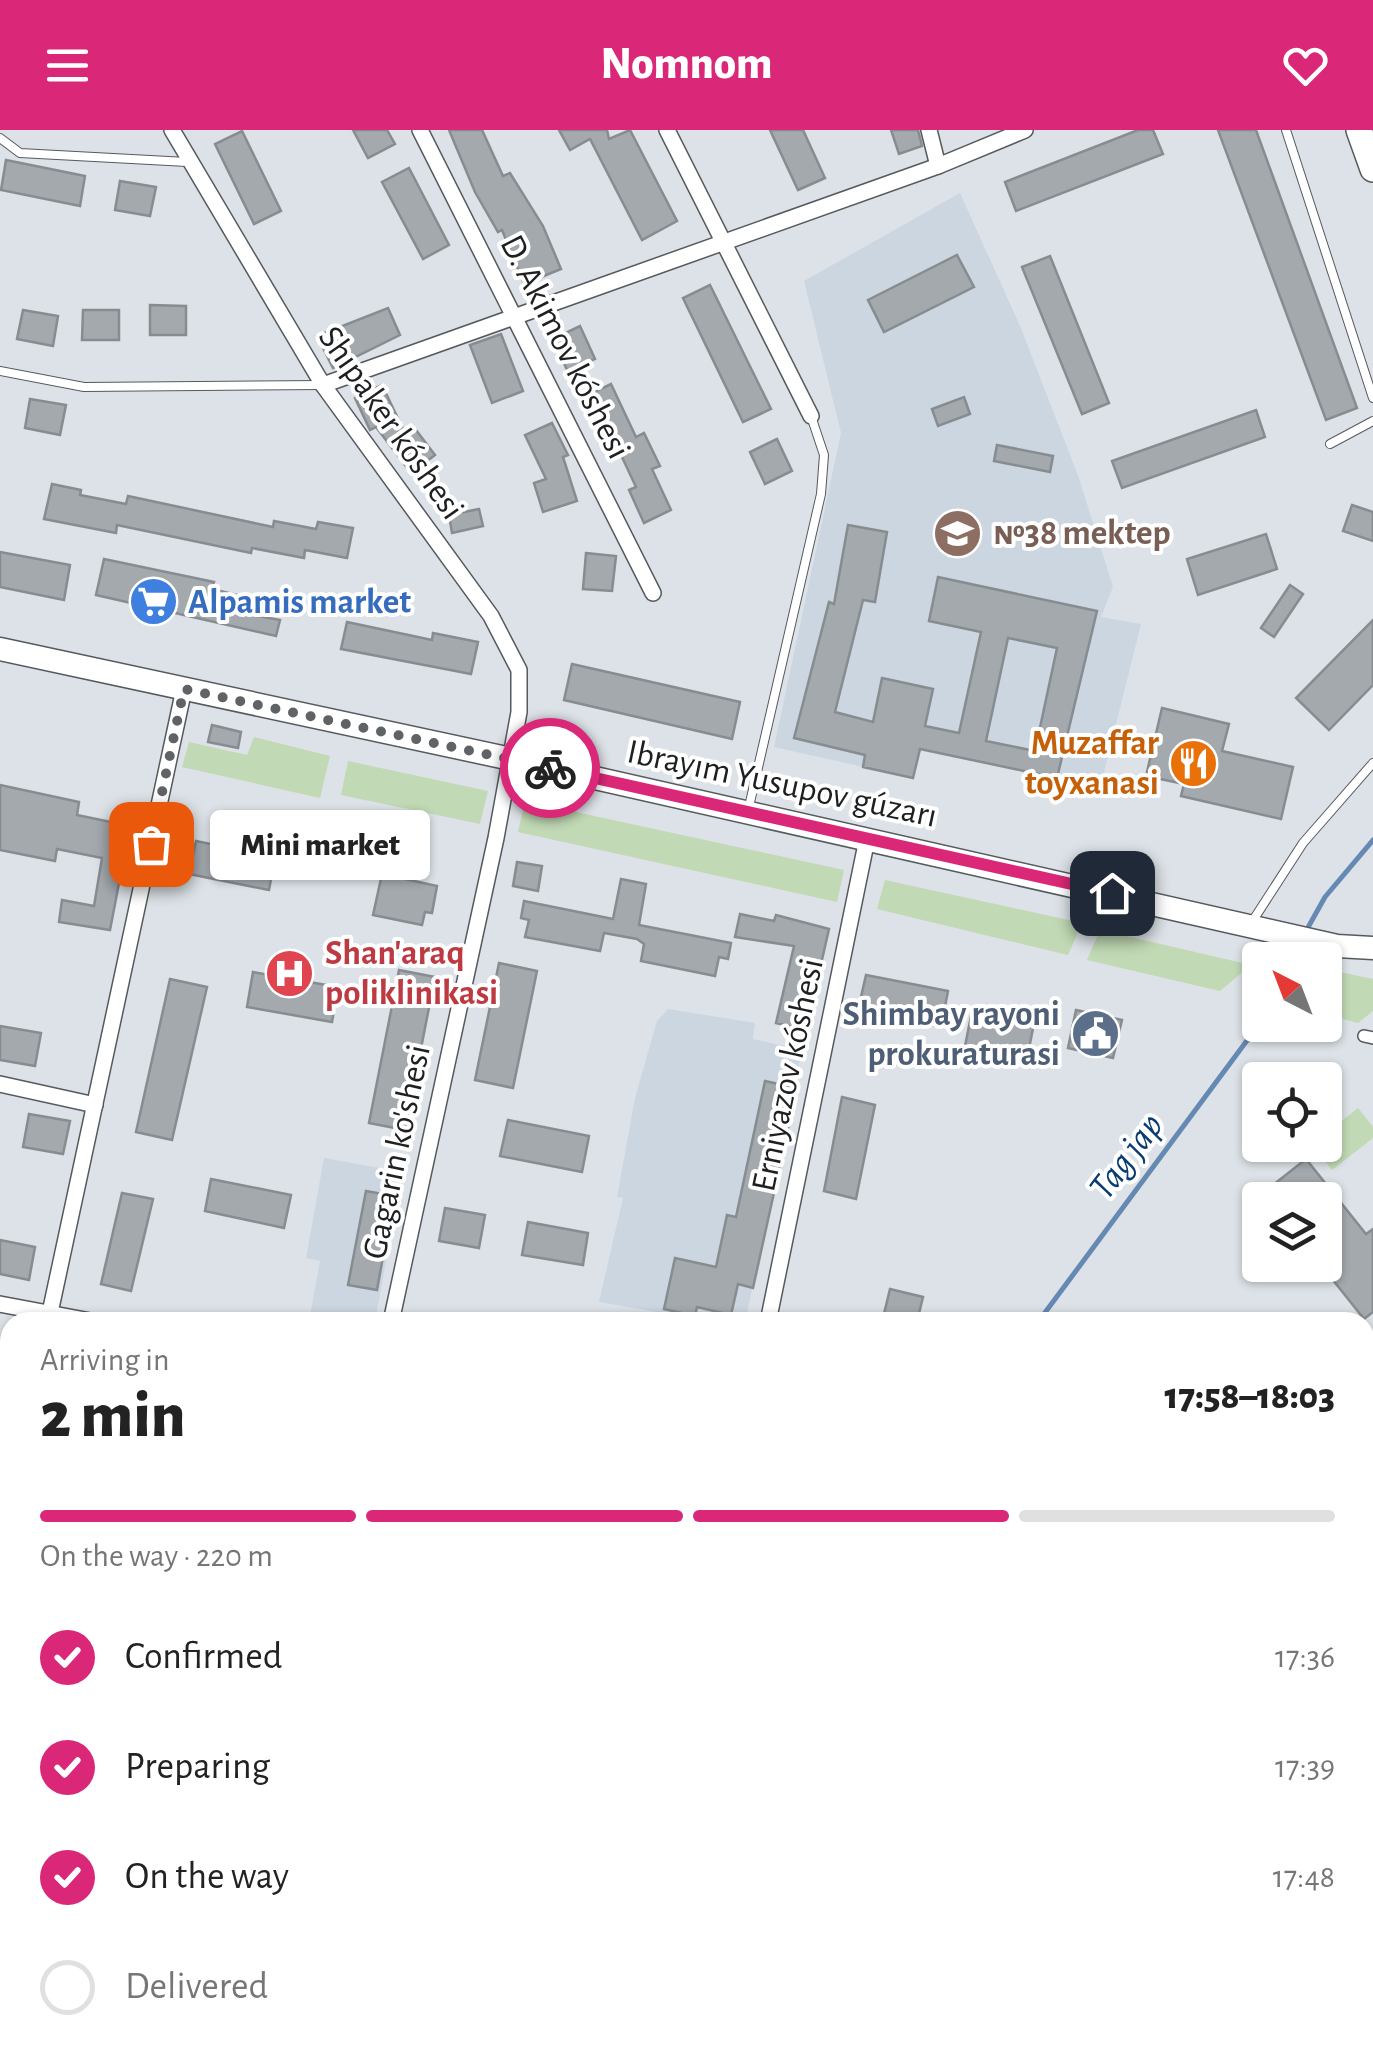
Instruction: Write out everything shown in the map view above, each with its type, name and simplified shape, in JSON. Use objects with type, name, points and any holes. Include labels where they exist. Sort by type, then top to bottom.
[{"type":"main road","points":[[1360,130],[1373,169]]},
{"type":"main road","name":"Ibrayım Yusupov gúzarı","points":[[0,649],[511,759],[1336,946],[1373,948]]},
{"type":"street","name":"Shıpaker kóshesi","points":[[172,130],[187,162],[323,385],[492,616],[519,670],[519,712],[511,759]]},
{"type":"street","name":"D. Akimov kóshesi","points":[[420,130],[653,593]]},
{"type":"street","points":[[666,130],[811,416]]},
{"type":"street","points":[[929,130],[938,166]]},
{"type":"street","points":[[323,385],[938,166],[1022,131]]},
{"type":"street","points":[[50,1312],[184,689]]},
{"type":"street","name":"Gagarin ko'shesi","points":[[392,1312],[511,759]]},
{"type":"street","name":"Erniyazov kóshesi","points":[[770,1312],[868,840]]},
{"type":"street","points":[[0,1084],[94,1105]]},
{"type":"street","points":[[0,1304],[28,1312]]},
{"type":"lane","points":[[1286,130],[1373,398]]},
{"type":"lane","points":[[0,138],[20,152],[187,162]]},
{"type":"lane","points":[[0,370],[84,387],[323,385]]},
{"type":"lane","points":[[748,815],[821,494],[824,455],[811,416]]},
{"type":"lane","points":[[1330,444],[1373,421]]},
{"type":"lane","points":[[1250,924],[1303,843],[1373,763]]},
{"type":"shaded area","name":"№38 mektep","points":[[960,193],[1020,326],[1079,478],[1113,587],[1101,617],[1141,624],[1100,788],[921,749],[913,778],[774,747],[841,433],[804,281]]},
{"type":"shaded area","points":[[668,1009],[755,1023],[753,1039],[802,1050],[747,1312],[656,1312],[599,1302],[623,1198],[617,1197],[635,1098],[657,1021]]},
{"type":"shaded area","points":[[324,1158],[402,1172],[377,1312],[311,1312],[320,1261],[306,1258]]},
{"type":"green space","points":[[254,737],[330,756],[320,798],[182,767],[189,742],[247,755]]},
{"type":"green space","points":[[348,761],[488,791],[480,824],[341,795]]},
{"type":"green space","points":[[525,801],[844,870],[837,902],[518,832]]},
{"type":"green space","points":[[885,880],[1082,923],[1068,955],[877,909]]},
{"type":"green space","points":[[1100,930],[1242,963],[1242,973],[1220,991],[1087,960]]},
{"type":"green space","points":[[1342,972],[1373,979],[1373,1011],[1358,1023],[1342,1019]]},
{"type":"green space","points":[[1358,1108],[1373,1127],[1373,1138],[1332,1170],[1326,1162],[1342,1162],[1342,1121]]},
{"type":"building","points":[[353,130],[387,130],[395,144],[368,158]]},
{"type":"building","points":[[449,130],[482,130],[503,176],[510,173],[543,226],[561,269],[524,284],[502,230],[498,232],[475,192]]},
{"type":"building","points":[[559,130],[607,130],[609,139],[630,130],[677,221],[642,240],[590,139],[570,150]]},
{"type":"building","points":[[770,130],[803,130],[825,178],[798,190]]},
{"type":"building","points":[[891,130],[918,130],[922,146],[899,154]]},
{"type":"building","points":[[1138,130],[1153,130],[1163,154],[1016,211],[1005,182]]},
{"type":"building","points":[[1218,130],[1256,130],[1357,408],[1326,420]]},
{"type":"building","points":[[242,131],[281,211],[254,224],[215,144]]},
{"type":"building","points":[[6,160],[85,176],[80,206],[1,190]]},
{"type":"building","points":[[409,168],[449,245],[423,259],[382,182]]},
{"type":"building","points":[[120,181],[156,187],[150,216],[115,210]]},
{"type":"building","points":[[957,255],[974,287],[884,332],[868,300]]},
{"type":"building","points":[[1050,256],[1109,403],[1082,414],[1022,267]]},
{"type":"building","points":[[710,285],[771,409],[743,422],[683,298]]},
{"type":"building","points":[[150,305],[186,306],[186,335],[150,335]]},
{"type":"building","points":[[388,308],[400,335],[333,368],[317,336]]},
{"type":"building","points":[[23,310],[58,316],[53,346],[17,339]]},
{"type":"building","points":[[83,310],[119,310],[119,340],[82,340]]},
{"type":"building","points":[[580,326],[595,359],[568,372],[553,339]]},
{"type":"building","points":[[501,334],[523,391],[492,403],[470,345]]},
{"type":"building","points":[[611,384],[636,437],[644,433],[660,466],[652,469],[671,510],[644,523],[629,490],[636,487],[607,425],[599,429],[584,397]]},
{"type":"building","points":[[382,385],[405,433],[413,426],[435,455],[411,473],[376,427],[370,430],[355,398]]},
{"type":"building","points":[[964,397],[970,414],[938,426],[932,409]]},
{"type":"building","points":[[30,399],[66,405],[60,435],[25,428]]},
{"type":"building","points":[[1256,410],[1265,437],[1122,488],[1112,461]]},
{"type":"building","points":[[552,423],[568,455],[563,457],[577,501],[543,512],[534,483],[546,479],[525,435]]},
{"type":"building","points":[[777,439],[792,471],[765,484],[750,452]]},
{"type":"building","points":[[997,445],[1053,456],[1050,472],[994,461]]},
{"type":"building","points":[[52,484],[81,490],[80,495],[126,504],[128,496],[273,527],[274,521],[316,529],[318,522],[353,528],[347,558],[305,550],[304,558],[252,548],[251,553],[117,525],[116,533],[44,519]]},
{"type":"building","points":[[1352,505],[1373,512],[1373,541],[1343,531]]},
{"type":"building","points":[[479,509],[483,526],[452,533],[449,515]]},
{"type":"building","points":[[848,525],[887,532],[875,602],[863,600],[835,712],[873,722],[882,678],[933,689],[925,726],[959,733],[981,632],[929,621],[938,577],[1097,611],[1057,778],[920,749],[913,778],[863,767],[865,755],[794,738],[829,602],[834,604]],"holes":[[[1008,638],[1057,648],[1035,751],[986,741]]]},
{"type":"building","points":[[1266,534],[1277,569],[1198,595],[1187,559]]},
{"type":"building","points":[[0,552],[70,565],[64,600],[0,587]]},
{"type":"building","points":[[586,553],[616,556],[612,591],[583,589]]},
{"type":"building","points":[[104,559],[214,582],[212,589],[241,596],[237,612],[280,620],[276,636],[96,595]]},
{"type":"building","points":[[1290,585],[1303,594],[1274,637],[1261,628]]},
{"type":"building","points":[[1373,620],[1373,685],[1329,730],[1296,698]]},
{"type":"building","points":[[347,622],[432,640],[433,633],[478,642],[471,674],[341,649]]},
{"type":"building","points":[[572,664],[740,702],[732,739],[564,700]]},
{"type":"building","points":[[1162,708],[1229,724],[1222,751],[1293,767],[1281,819],[1181,796],[1184,784],[1146,776]]},
{"type":"building","points":[[212,725],[241,732],[238,748],[208,742]]},
{"type":"building","points":[[0,785],[79,802],[77,815],[130,826],[110,930],[59,922],[62,900],[94,906],[102,858],[57,849],[55,861],[0,850]]},
{"type":"building","points":[[196,841],[275,857],[269,890],[189,874]]},
{"type":"building","points":[[517,862],[542,866],[538,891],[513,886]]},
{"type":"building","points":[[382,874],[437,886],[432,913],[425,912],[422,925],[373,915]]},
{"type":"building","points":[[621,879],[646,884],[639,925],[731,943],[728,959],[719,957],[715,976],[641,961],[644,944],[637,939],[604,933],[600,951],[525,937],[529,920],[521,918],[524,901],[613,919]]},
{"type":"building","points":[[740,914],[774,921],[776,915],[829,929],[806,1030],[776,1023],[794,946],[735,937]]},
{"type":"building","points":[[499,963],[537,971],[513,1088],[475,1080]]},
{"type":"building","points":[[399,970],[435,977],[405,1130],[369,1123]]},
{"type":"building","points":[[253,972],[338,987],[332,1022],[247,1007]]},
{"type":"building","points":[[866,975],[948,991],[941,1027],[858,1010]]},
{"type":"building","points":[[170,979],[207,987],[172,1140],[136,1132]]},
{"type":"building","points":[[973,1006],[1035,1018],[1026,1064],[964,1051]]},
{"type":"building","name":"Shimbay rayoni prokuraturasi","points":[[1076,1010],[1122,1020],[1113,1058],[1068,1048]]},
{"type":"building","points":[[0,1026],[41,1033],[35,1066],[0,1060]]},
{"type":"building","points":[[765,1081],[797,1088],[753,1288],[738,1284],[732,1312],[697,1307],[696,1312],[664,1309],[675,1258],[716,1267],[727,1215],[736,1217]]},
{"type":"building","points":[[842,1097],[875,1105],[856,1199],[824,1191]]},
{"type":"building","points":[[29,1114],[70,1121],[63,1154],[23,1147]]},
{"type":"building","points":[[508,1120],[589,1136],[582,1172],[500,1156]]},
{"type":"building","points":[[1302,1162],[1308,1162],[1324,1182],[1277,1182]]},
{"type":"building","points":[[211,1179],[291,1195],[284,1228],[205,1211]]},
{"type":"building","points":[[366,1191],[394,1196],[377,1290],[348,1285]]},
{"type":"building","points":[[122,1193],[153,1199],[131,1291],[101,1284]]},
{"type":"building","points":[[1342,1204],[1366,1234],[1373,1229],[1373,1312],[1358,1312],[1335,1282],[1342,1282]]},
{"type":"building","points":[[445,1208],[485,1215],[479,1248],[439,1241]]},
{"type":"building","points":[[528,1222],[588,1233],[583,1265],[522,1255]]},
{"type":"building","points":[[0,1240],[35,1247],[29,1280],[0,1274]]},
{"type":"building","points":[[890,1289],[923,1297],[919,1312],[884,1312]]},
{"type":"waterway","name":"Tag jap","points":[[1306,931],[1325,897],[1373,840]]},
{"type":"waterway","name":"Tag jap","points":[[1045,1312],[1246,1042]]},
{"type":"way so far","points":[[151,844],[184,689],[550,768]]},
{"type":"place","name":"№38 mektep","points":[[958,533]]},
{"type":"place","name":"Alpamis market","points":[[153,602]]},
{"type":"place","name":"Muzaffar toyxanasi","points":[[1194,763]]},
{"type":"place","name":"Mini market","points":[[151,844]]},
{"type":"place","name":"Shan'araq poliklinikasi","points":[[290,973]]},
{"type":"place","name":"Shimbay rayoni prokuraturasi","points":[[1095,1034]]},
{"type":"route","points":[[550,768],[1112,893]]}]
